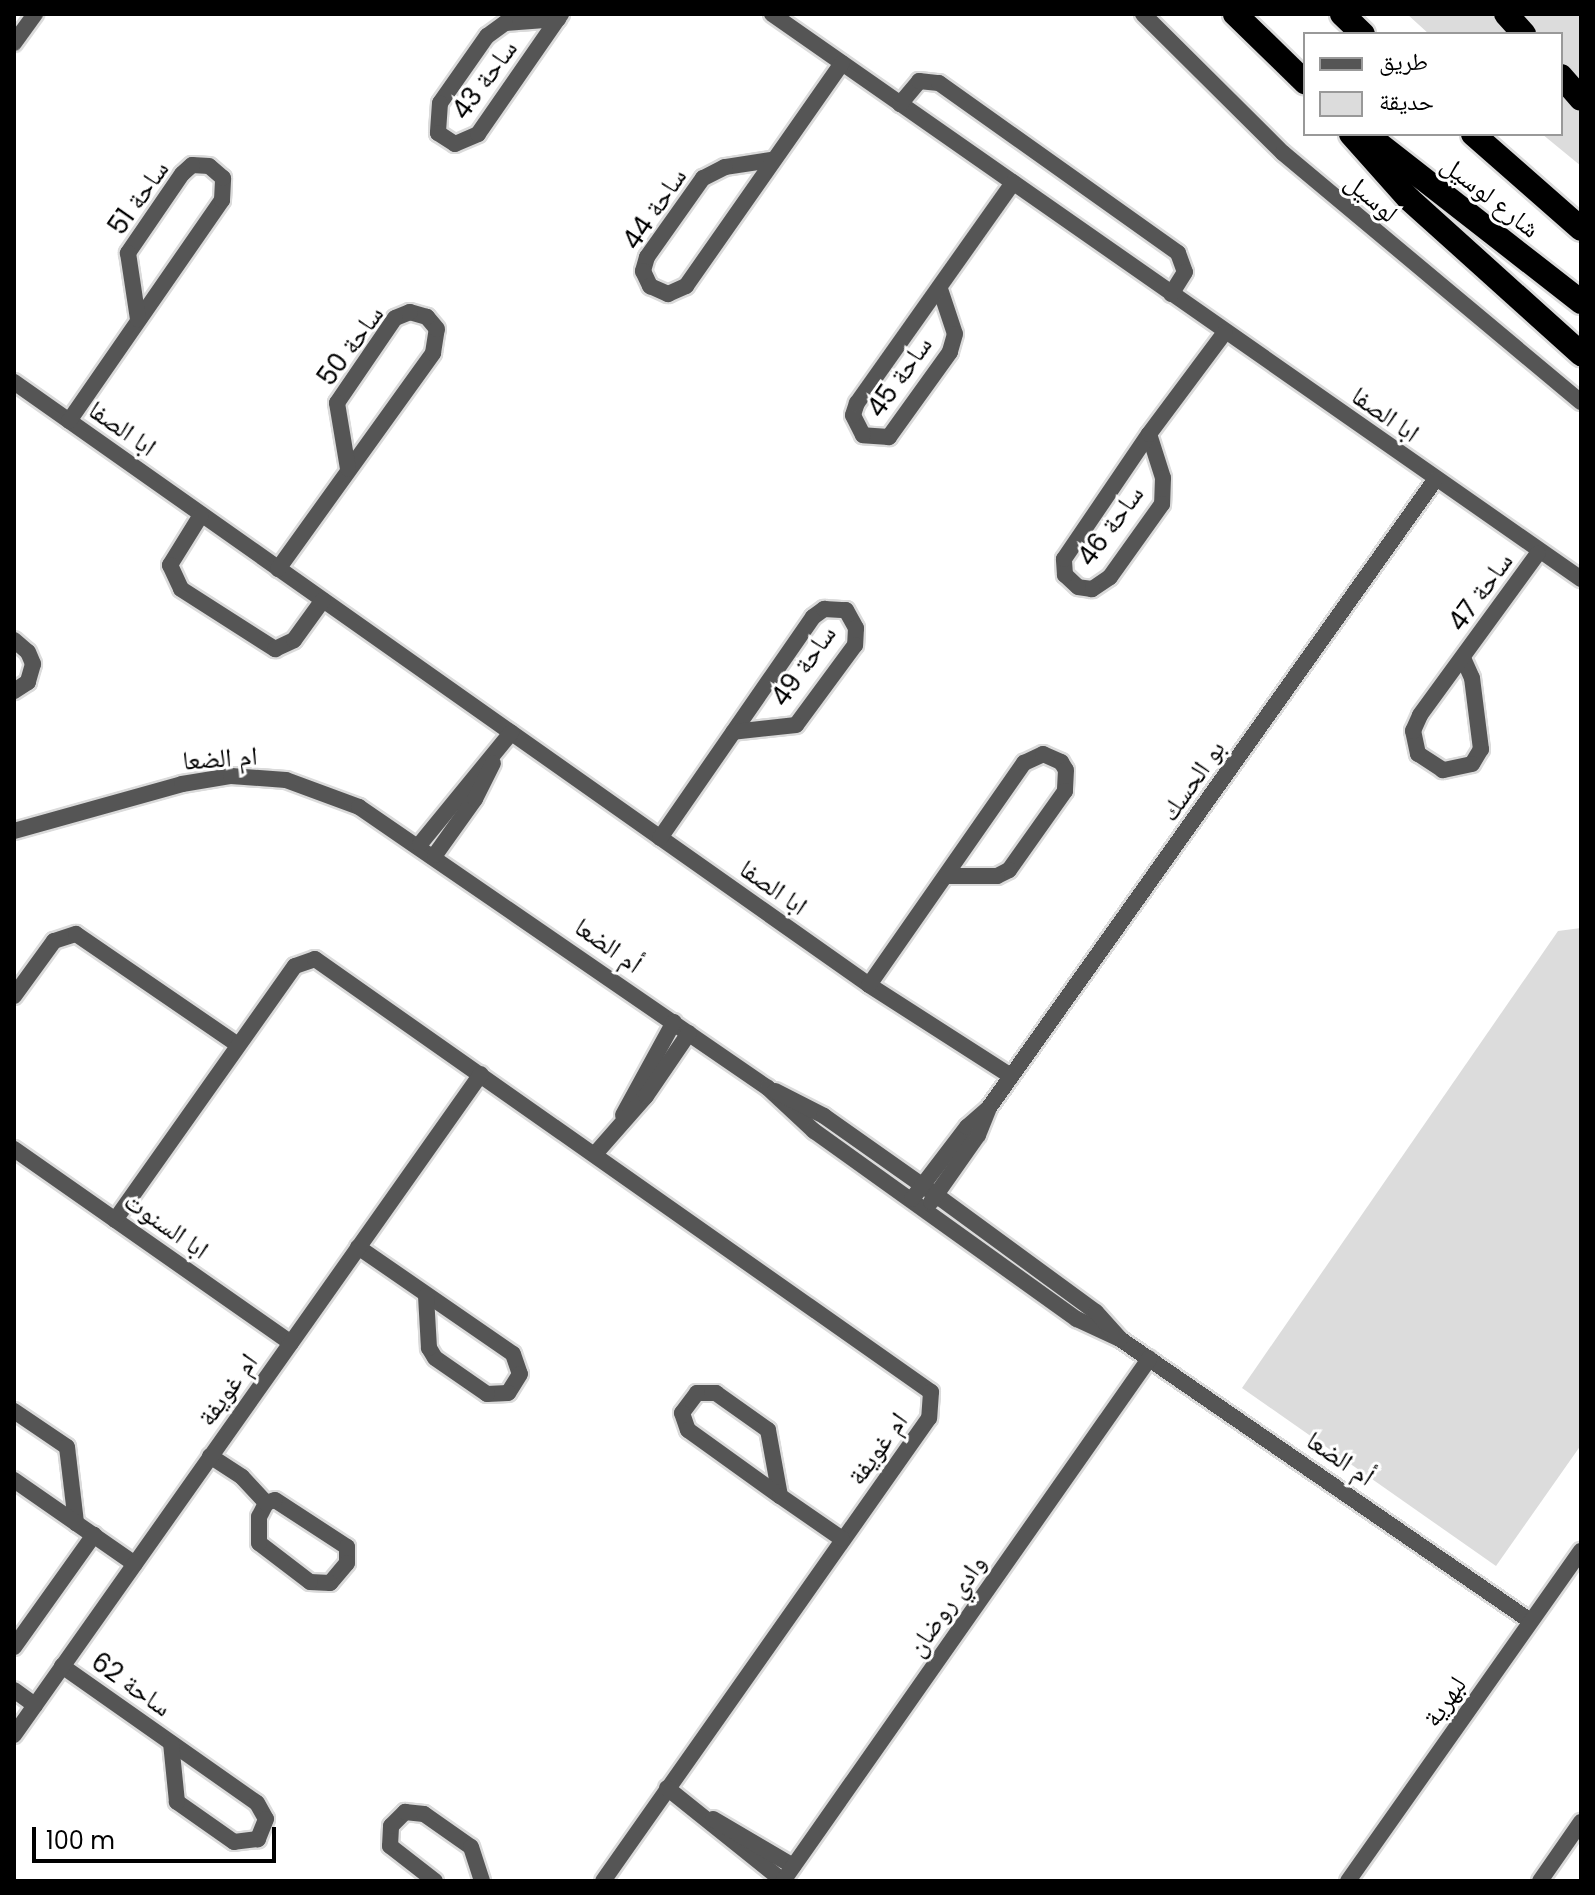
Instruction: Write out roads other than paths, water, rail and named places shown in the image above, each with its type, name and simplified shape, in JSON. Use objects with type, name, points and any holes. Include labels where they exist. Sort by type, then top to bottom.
[{"type":"highway","points":[[1235,14],[1303,80]]},
{"type":"highway","points":[[1342,14],[1361,32]]},
{"type":"highway","points":[[1506,14],[1522,32]]},
{"type":"highway","points":[[1563,78],[1581,99]]},
{"type":"highway","points":[[1353,136],[1409,199],[1581,354]]},
{"type":"highway","name":"شارع لوسيل","points":[[1369,136],[1581,302]]},
{"type":"highway","name":"شارع لوسيل","points":[[1475,136],[1581,229]]},
{"type":"highway","points":[[1537,190],[1581,213]]},
{"type":"street","points":[[14,43],[35,14]]},
{"type":"street","name":"ابا الصفا","points":[[772,14],[1578,580]]},
{"type":"street","name":"لوسيل","points":[[1143,14],[1283,153],[1581,402]]},
{"type":"street","name":"ساحة 43","points":[[559,16],[478,134],[455,144],[438,133],[440,103],[487,36],[505,23],[559,16]]},
{"type":"street","name":"ساحة 44","points":[[771,160],[725,167],[703,178],[647,257],[643,271],[650,286],[668,294],[686,286],[771,160],[842,63]]},
{"type":"street","points":[[900,104],[915,84],[931,81],[978,110],[1178,253],[1185,272],[1171,294]]},
{"type":"street","name":"ساحة 51","points":[[69,421],[222,200],[223,178],[209,166],[192,165],[182,174],[128,253],[138,319]]},
{"type":"street","name":"ساحة 45","points":[[940,289],[955,334],[950,352],[889,437],[863,435],[853,415],[857,403],[1013,183]]},
{"type":"street","name":"ساحة 50","points":[[278,569],[433,353],[437,329],[427,317],[410,312],[395,318],[337,403],[348,469]]},
{"type":"street","name":"ساحة 46","points":[[1149,434],[1163,478],[1162,504],[1110,577],[1092,589],[1078,587],[1065,575],[1064,559],[1149,434],[1225,332]]},
{"type":"street","name":"ابا الصفا","points":[[14,382],[869,985],[1011,1076]]},
{"type":"street","name":"بو الحسك","points":[[912,1199],[928,1196],[967,1127],[988,1109],[1435,480]]},
{"type":"street","points":[[201,515],[170,565],[181,589],[275,649],[294,640],[323,600]]},
{"type":"street","name":"ساحة 47","points":[[1463,658],[1472,678],[1481,749],[1472,764],[1443,770],[1418,754],[1413,731],[1463,658],[1538,553]]},
{"type":"street","name":"ساحة 49","points":[[660,838],[733,732],[813,617],[824,609],[846,610],[856,628],[855,645],[804,717],[789,728],[733,732]]},
{"type":"street","points":[[14,640],[33,664],[28,682],[14,691]]},
{"type":"street","points":[[420,844],[497,754],[511,733]]},
{"type":"street","points":[[435,855],[475,799],[497,754]]},
{"type":"street","points":[[869,985],[1024,763],[1043,754],[1061,762],[1066,770],[1065,791],[1009,870],[997,876],[947,876]]},
{"type":"street","name":"ام الضعا","points":[[14,831],[182,784],[231,776],[286,780],[322,791],[420,844]]},
{"type":"street","name":"أم الضعا","points":[[420,844],[768,1088],[824,1116],[928,1196],[1096,1312],[1120,1339],[1531,1621]]},
{"type":"street","points":[[14,996],[54,941],[76,934],[238,1045]]},
{"type":"street","name":"ام غويفة","points":[[115,1220],[295,966],[315,959],[931,1392],[929,1418],[603,1881]]},
{"type":"street","points":[[595,1154],[622,1117],[674,1022]]},
{"type":"street","points":[[622,1117],[646,1096],[689,1033]]},
{"type":"street","name":"ام غويفة","points":[[14,1735],[481,1074]]},
{"type":"street","name":"أم الضعا","points":[[768,1088],[801,1121],[912,1199]]},
{"type":"street","name":"ابا السنوت","points":[[14,1149],[291,1343]]},
{"type":"street","points":[[358,1247],[520,1363],[516,1385],[508,1393],[487,1394],[435,1358],[429,1348],[426,1296]]},
{"type":"street","name":"وادي روضان","points":[[783,1881],[1149,1359]]},
{"type":"street","points":[[780,1496],[768,1430],[716,1393],[697,1393],[682,1413],[688,1430],[780,1496],[842,1539]]},
{"type":"street","points":[[14,1411],[67,1447],[76,1523]]},
{"type":"street","points":[[210,1456],[242,1477],[266,1503],[283,1504],[338,1538],[349,1554],[340,1575],[330,1583],[310,1582],[266,1553],[257,1534],[266,1503]]},
{"type":"street","points":[[14,1480],[135,1564]]},
{"type":"street","points":[[14,1647],[94,1535]]},
{"type":"street","name":"لبهرية","points":[[1348,1881],[1581,1551]]},
{"type":"street","name":"ساحة 62","points":[[62,1666],[257,1803],[266,1819],[258,1839],[234,1842],[177,1802],[171,1743]]},
{"type":"street","points":[[14,1690],[35,1705]]},
{"type":"street","points":[[667,1788],[708,1817],[783,1881]]},
{"type":"street","points":[[435,1881],[390,1846],[391,1826],[405,1812],[424,1814],[471,1847],[482,1881]]},
{"type":"street","points":[[708,1817],[752,1838],[793,1866]]},
{"type":"street","points":[[1540,1881],[1581,1822]]}]
